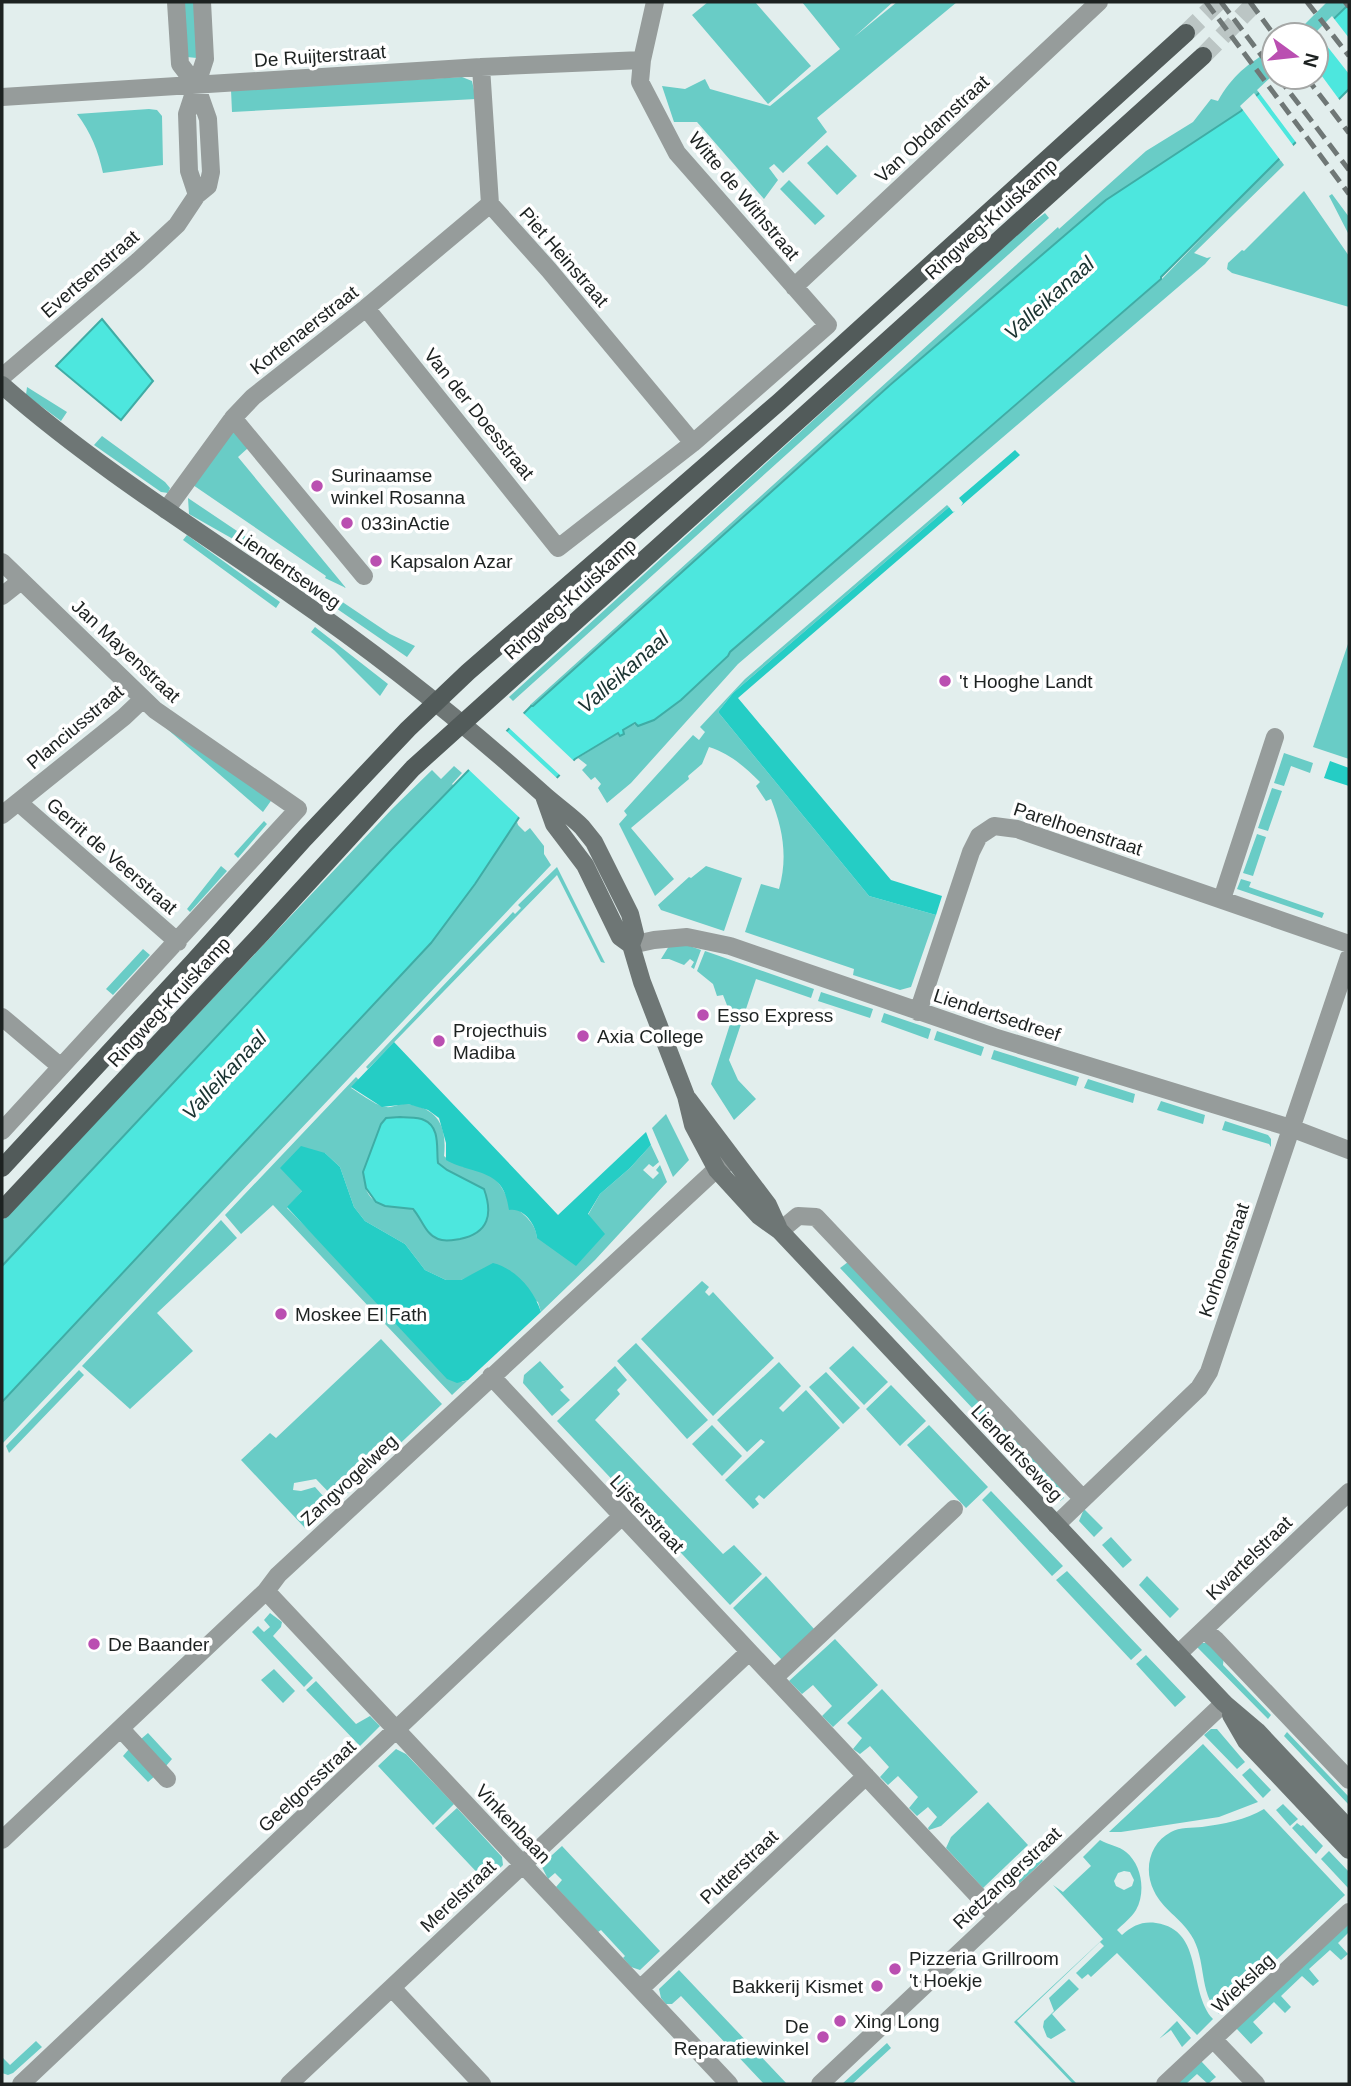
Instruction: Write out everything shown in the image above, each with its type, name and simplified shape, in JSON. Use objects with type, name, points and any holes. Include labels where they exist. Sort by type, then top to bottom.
[{"type":"main road","name":"Ringweg-Kruiskamp","points":[[2,1168],[305,838],[436,703],[497,646],[779,402],[1186,33]]},
{"type":"main road","name":"Ringweg-Kruiskamp","points":[[2,1210],[413,768],[1203,56]]},
{"type":"street","points":[[176,2],[180,64],[196,85]]},
{"type":"street","name":"Evertsenstraat","points":[[2,377],[177,225],[197,195],[189,171],[187,114],[205,59],[202,2]]},
{"type":"street","name":"Witte de Withstraat","points":[[655,2],[640,82],[677,153],[828,325],[693,443]]},
{"type":"street","name":"Van Obdamstraat","points":[[794,288],[1099,2]]},
{"type":"street","name":"De Ruijterstraat","points":[[2,97],[481,67],[642,60]]},
{"type":"street","name":"Piet Heinstraat","points":[[481,67],[490,204],[549,270],[693,443]]},
{"type":"street","name":"Kortenaerstraat","points":[[166,510],[233,418],[253,397],[366,309],[490,204]]},
{"type":"street","name":"Van der Doesstraat","points":[[366,309],[558,548],[693,443]]},
{"type":"street","name":"Liendertseweg","points":[[2,385],[31,410],[166,510],[310,608],[436,703],[489,745],[544,796],[554,824],[585,866],[620,937],[631,945],[642,982],[686,1096],[693,1125],[717,1170],[759,1216],[780,1231],[1224,1703],[1270,1744],[1349,1829]]},
{"type":"street","name":"Liendertseweg","points":[[233,418],[364,576]]},
{"type":"street","name":"Jan Mayenstraat","points":[[2,562],[164,716],[298,809]]},
{"type":"street","points":[[2,596],[21,581]]},
{"type":"street","name":"Planciusstraat","points":[[2,815],[124,717],[143,698]]},
{"type":"street","points":[[1222,899],[1275,737]]},
{"type":"street","name":"Gerrit de Veerstraat","points":[[18,802],[178,942]]},
{"type":"street","name":"Ringweg-Kruiskamp","points":[[2,1131],[298,809]]},
{"type":"street","name":"Parelhoenstraat","points":[[918,1012],[971,852],[979,836],[994,825],[1017,829],[1349,944]]},
{"type":"street","name":"Liendertsedreef","points":[[631,945],[687,937],[730,946],[918,1012],[1291,1128],[1349,1150]]},
{"type":"street","name":"Korhoenstraat","points":[[1056,1525],[1204,1381],[1349,957]]},
{"type":"street","points":[[2,1017],[61,1067]]},
{"type":"street","name":"Liendertseweg","points":[[686,1096],[768,1205],[780,1231]]},
{"type":"street","name":"Zangvogelweg","points":[[2,1840],[266,1591],[278,1575],[732,1159]]},
{"type":"street","name":"Liendertseweg","points":[[780,1231],[798,1216],[816,1217],[1083,1499]]},
{"type":"street","name":"Lijsterstraat","points":[[491,1377],[997,1916]]},
{"type":"street","name":"Kwartelstraat","points":[[1178,1654],[1349,1492]]},
{"type":"street","points":[[774,1678],[954,1509]]},
{"type":"street","name":"Geelgorsstraat","points":[[21,2084],[621,1517]]},
{"type":"street","name":"Vinkenbaan","points":[[266,1591],[729,2084]]},
{"type":"street","points":[[1204,1630],[1349,1780]]},
{"type":"street","name":"Merelstraat","points":[[289,2084],[748,1653]]},
{"type":"street","name":"Liendertseweg","points":[[1224,1703],[1246,1741],[1349,1850]]},
{"type":"street","name":"Rietzangerstraat","points":[[820,2084],[1224,1703]]},
{"type":"street","points":[[121,1729],[167,1779]]},
{"type":"street","name":"Putterstraat","points":[[640,1989],[866,1776]]},
{"type":"street","name":"Wiekslag","points":[[1165,2084],[1349,1912]]},
{"type":"street","points":[[391,1988],[482,2084]]},
{"type":"street","points":[[1213,2039],[1256,2084]]},
{"type":"shaded area","points":[[184,2],[196,2],[197,58],[187,57]]},
{"type":"shaded area","points":[[708,2],[755,2],[811,66],[768,104],[692,15]]},
{"type":"shaded area","points":[[802,2],[893,2],[854,37],[897,2],[957,2],[817,118],[827,132],[783,173],[774,164],[769,168],[778,180],[764,199],[697,122],[674,122],[662,86],[685,89],[705,79],[710,89],[770,106],[840,49]]},
{"type":"shaded area","points":[[1327,2],[1349,2],[1330,22],[1308,21]]},
{"type":"shaded area","points":[[1260,57],[1261,91],[1241,111],[1106,200],[889,385],[532,707],[530,705],[1058,227],[1059,229],[1146,151],[1193,122],[1211,99],[1218,101],[1242,70]]},
{"type":"shaded area","points":[[462,77],[472,81],[476,99],[232,112],[231,90]]},
{"type":"shaded area","points":[[157,110],[162,116],[163,165],[103,173],[93,142],[77,114]]},
{"type":"shaded area","points":[[827,145],[857,176],[837,195],[807,163]]},
{"type":"shaded area","points":[[1279,158],[1284,165],[1194,253],[1211,257],[1205,264],[738,664],[631,783],[607,803],[598,788],[601,784],[595,777],[591,780],[582,770],[587,765],[578,758],[618,733],[624,734],[622,730],[659,715],[682,699],[730,652],[1161,280]]},
{"type":"shaded area","points":[[789,180],[825,216],[815,225],[780,189]]},
{"type":"shaded area","points":[[1304,191],[1349,256],[1349,307],[1232,273],[1227,269],[1228,263],[1244,251]]},
{"type":"shaded area","points":[[1332,194],[1349,217],[1349,235],[1329,196]]},
{"type":"shaded area","points":[[1045,213],[1049,218],[513,701],[509,697],[1020,232]]},
{"type":"shaded area","points":[[27,387],[67,412],[61,421],[26,395]]},
{"type":"shaded area","points":[[232,428],[248,448],[238,457],[346,588],[325,578],[326,576],[193,485]]},
{"type":"shaded area","points":[[102,436],[165,482],[170,488],[168,493],[161,492],[94,445]]},
{"type":"shaded area","points":[[1015,450],[1020,455],[961,506],[963,503],[959,498]]},
{"type":"shaded area","points":[[188,498],[390,634],[415,646],[407,657],[247,547],[189,514]]},
{"type":"shaded area","points":[[947,505],[949,507],[733,693],[718,712],[869,896],[936,915],[911,987],[900,990],[853,975],[854,969],[745,932],[761,884],[779,889],[784,854],[779,821],[771,799],[766,801],[756,786],[760,782],[736,761],[709,747],[702,764],[688,776],[689,779],[631,828],[674,879],[655,896],[619,824],[627,815],[624,811],[693,735],[699,740],[705,732],[700,727],[745,679]]},
{"type":"shaded area","points":[[949,507],[955,511],[738,698],[891,880],[942,896],[936,915],[869,896],[718,712],[733,693]]},
{"type":"shaded area","points":[[187,535],[280,602],[276,608],[183,540]]},
{"type":"shaded area","points":[[315,627],[388,684],[380,696],[334,650],[311,632]]},
{"type":"shaded area","points":[[1349,641],[1349,759],[1313,747]]},
{"type":"shaded area","points":[[167,726],[273,798],[263,812],[166,728]]},
{"type":"shaded area","points":[[1284,753],[1313,763],[1310,773],[1291,766],[1284,786],[1274,783]]},
{"type":"shaded area","points":[[1330,761],[1349,768],[1349,786],[1324,778]]},
{"type":"shaded area","points":[[454,766],[462,773],[452,784],[454,786],[366,876],[2,1266],[2,1221],[392,809],[432,770],[441,779]]},
{"type":"shaded area","points":[[1272,788],[1282,791],[1268,831],[1258,828]]},
{"type":"shaded area","points":[[264,821],[267,824],[238,858],[234,854]]},
{"type":"shaded area","points":[[517,822],[525,832],[530,828],[544,846],[544,854],[551,865],[2,1444],[2,1402],[431,943]]},
{"type":"shaded area","points":[[1257,834],[1266,837],[1253,876],[1243,873]]},
{"type":"shaded area","points":[[221,866],[227,871],[190,912],[187,909]]},
{"type":"shaded area","points":[[706,866],[742,878],[724,931],[661,910],[658,905],[689,877]]},
{"type":"shaded area","points":[[557,867],[605,963],[601,962],[557,875],[368,1069],[366,1067],[513,912],[515,914],[521,908],[518,905]]},
{"type":"shaded area","points":[[1241,879],[1251,882],[1249,887],[1324,913],[1322,918],[1237,889]]},
{"type":"shaded area","points":[[684,944],[701,950],[694,969],[691,967],[694,962],[690,959],[684,965],[661,959],[669,946]]},
{"type":"shaded area","points":[[143,949],[150,955],[113,995],[106,989]]},
{"type":"shaded area","points":[[705,951],[814,989],[811,998],[756,979],[729,1060],[738,1080],[756,1099],[734,1120],[711,1084],[732,1018],[723,995],[717,996],[713,984],[697,971]]},
{"type":"shaded area","points":[[821,992],[873,1009],[870,1018],[818,1001]]},
{"type":"shaded area","points":[[884,1013],[931,1029],[928,1039],[881,1022]]},
{"type":"shaded area","points":[[937,1031],[984,1047],[981,1056],[934,1040]]},
{"type":"shaded area","points":[[394,1042],[558,1215],[646,1132],[651,1145],[600,1194],[588,1214],[605,1234],[576,1266],[537,1238],[531,1222],[524,1214],[509,1210],[506,1196],[495,1180],[446,1160],[446,1143],[439,1118],[428,1110],[408,1104],[382,1107],[351,1087]]},
{"type":"shaded area","points":[[994,1050],[1079,1077],[1076,1086],[991,1059]]},
{"type":"shaded area","points":[[356,1077],[359,1080],[351,1088],[378,1105],[389,1107],[408,1104],[419,1106],[434,1115],[444,1136],[444,1156],[495,1179],[512,1203],[532,1224],[537,1238],[588,1215],[600,1194],[651,1145],[659,1162],[653,1167],[649,1164],[643,1170],[653,1179],[659,1173],[656,1170],[660,1165],[667,1182],[595,1260],[541,1312],[538,1302],[478,1272],[461,1280],[446,1280],[425,1270],[405,1244],[365,1221],[354,1207],[340,1167],[325,1153],[302,1191],[287,1208],[462,1382],[468,1380],[452,1395],[273,1205],[241,1234],[225,1215]],"holes":[[[400,1117],[411,1119],[438,1146],[438,1163],[484,1189],[485,1221],[478,1232],[446,1240],[414,1211],[383,1205],[372,1199],[367,1190],[366,1169],[381,1124]]]},
{"type":"shaded area","points":[[1088,1079],[1135,1094],[1133,1103],[1084,1088]]},
{"type":"shaded area","points":[[1161,1101],[1205,1115],[1203,1124],[1157,1110]]},
{"type":"shaded area","points":[[666,1114],[689,1160],[673,1177],[652,1128]]},
{"type":"shaded area","points":[[1225,1121],[1268,1135],[1271,1147],[1269,1144],[1222,1130]]},
{"type":"shaded area","points":[[301,1146],[325,1153],[340,1167],[354,1207],[365,1221],[405,1244],[425,1270],[446,1280],[461,1280],[493,1263],[509,1270],[523,1282],[534,1296],[541,1312],[468,1380],[457,1383],[447,1379],[287,1207],[302,1191],[280,1168]]},
{"type":"shaded area","points":[[221,1220],[237,1238],[157,1313],[193,1351],[130,1409],[82,1366]]},
{"type":"shaded area","points":[[848,1262],[1061,1487],[1064,1498],[1060,1501],[840,1268]]},
{"type":"shaded area","points":[[702,1281],[709,1287],[705,1292],[709,1296],[713,1292],[774,1358],[713,1416],[641,1339]]},
{"type":"shaded area","points":[[381,1339],[442,1404],[338,1502],[316,1479],[294,1483],[293,1490],[315,1487],[333,1507],[318,1521],[315,1519],[305,1528],[241,1460],[270,1433],[276,1438]]},
{"type":"shaded area","points":[[636,1343],[708,1420],[687,1439],[617,1361]]},
{"type":"shaded area","points":[[853,1346],[888,1382],[864,1405],[829,1368]]},
{"type":"shaded area","points":[[540,1361],[564,1387],[560,1390],[570,1400],[552,1416],[523,1383],[524,1375]]},
{"type":"shaded area","points":[[779,1362],[801,1386],[779,1408],[783,1412],[806,1390],[840,1428],[764,1499],[759,1495],[755,1499],[759,1504],[753,1509],[725,1480],[765,1442],[761,1439],[747,1452],[717,1420]]},
{"type":"shaded area","points":[[615,1366],[627,1380],[617,1390],[620,1394],[595,1420],[723,1554],[734,1545],[762,1574],[730,1605],[557,1421]]},
{"type":"shaded area","points":[[79,1370],[84,1375],[9,1453],[6,1446]]},
{"type":"shaded area","points":[[826,1372],[860,1408],[843,1424],[809,1387]]},
{"type":"shaded area","points":[[891,1385],[926,1421],[900,1446],[866,1409]]},
{"type":"shaded area","points":[[712,1425],[742,1456],[722,1476],[692,1444]]},
{"type":"shaded area","points":[[929,1425],[988,1487],[966,1508],[907,1445]]},
{"type":"shaded area","points":[[991,1491],[1063,1566],[1052,1576],[982,1500]]},
{"type":"shaded area","points":[[1084,1509],[1103,1528],[1094,1537],[1079,1521]]},
{"type":"shaded area","points":[[1111,1537],[1132,1560],[1123,1568],[1102,1545]]},
{"type":"shaded area","points":[[1067,1571],[1142,1650],[1131,1660],[1056,1580]]},
{"type":"shaded area","points":[[766,1576],[815,1630],[782,1660],[733,1608]]},
{"type":"shaded area","points":[[1147,1576],[1179,1609],[1170,1618],[1139,1585]]},
{"type":"shaded area","points":[[270,1613],[282,1622],[273,1636],[313,1678],[304,1687],[252,1632],[258,1626],[264,1632],[270,1627],[264,1620]]},
{"type":"shaded area","points":[[835,1639],[878,1685],[833,1727],[822,1716],[832,1706],[813,1685],[802,1694],[789,1681]]},
{"type":"shaded area","points":[[1202,1643],[1213,1643],[1224,1655],[1223,1665],[1271,1715],[1268,1719],[1197,1647]]},
{"type":"shaded area","points":[[1146,1655],[1186,1697],[1175,1707],[1136,1664]]},
{"type":"shaded area","points":[[274,1669],[295,1691],[283,1703],[261,1680]]},
{"type":"shaded area","points":[[316,1681],[356,1724],[370,1716],[380,1726],[360,1746],[306,1690]]},
{"type":"shaded area","points":[[882,1689],[978,1792],[941,1826],[929,1830],[937,1817],[928,1807],[917,1816],[909,1808],[918,1797],[898,1776],[888,1785],[880,1777],[889,1767],[870,1746],[860,1754],[853,1749],[862,1738],[847,1723]]},
{"type":"shaded area","points":[[1211,1729],[1217,1729],[1245,1762],[1237,1769],[1204,1735]]},
{"type":"shaded area","points":[[1287,1732],[1349,1797],[1349,1805],[1284,1736]]},
{"type":"shaded area","points":[[148,1733],[172,1759],[166,1766],[141,1739]]},
{"type":"shaded area","points":[[1203,1744],[1258,1802],[1219,1817],[1109,1832]]},
{"type":"shaded area","points":[[129,1749],[155,1776],[148,1782],[123,1756]]},
{"type":"shaded area","points":[[396,1749],[406,1754],[454,1804],[433,1825],[378,1766]]},
{"type":"shaded area","points":[[1250,1768],[1271,1790],[1263,1798],[1242,1775]]},
{"type":"shaded area","points":[[988,1802],[1028,1845],[983,1888],[946,1848],[951,1837]]},
{"type":"shaded area","points":[[1283,1804],[1298,1819],[1290,1826],[1276,1810]]},
{"type":"shaded area","points":[[457,1808],[502,1857],[503,1865],[486,1882],[435,1828]]},
{"type":"shaded area","points":[[1264,1809],[1345,1895],[1233,2001],[1228,1998],[1223,2004],[1226,2008],[1219,2014],[1208,1996],[1196,1944],[1154,1891],[1149,1874],[1150,1857],[1158,1843],[1174,1830],[1234,1821]]},
{"type":"shaded area","points":[[1297,1823],[1303,1825],[1323,1846],[1316,1854],[1292,1828]]},
{"type":"shaded area","points":[[1100,1840],[1120,1848],[1131,1857],[1139,1871],[1141,1895],[1136,1910],[1117,1930],[1122,1935],[1138,1925],[1156,1923],[1171,1928],[1182,1937],[1189,1949],[1205,2007],[1213,2019],[1197,2035],[1117,1953],[1091,1977],[1088,1974],[1082,1979],[1076,1973],[1104,1946],[1100,1942],[1017,2021],[1077,2084],[1073,2084],[1014,2022],[1103,1939],[1053,1885],[1063,1892],[1091,1866],[1083,1857]],"holes":[[[1130,1872],[1134,1880],[1132,1886],[1124,1890],[1116,1886],[1114,1881],[1118,1873]]]},
{"type":"shaded area","points":[[562,1846],[660,1951],[640,1970],[631,1967],[623,1958],[625,1956],[601,1930],[598,1932],[556,1887],[562,1880],[555,1873],[548,1879],[541,1865]]},
{"type":"shaded area","points":[[1033,1850],[1043,1861],[1013,1890],[1002,1879]]},
{"type":"shaded area","points":[[1329,1851],[1349,1872],[1349,1889],[1321,1859]]},
{"type":"shaded area","points":[[1349,1922],[1349,1932],[1338,1943],[1348,1954],[1341,1960],[1330,1950],[1309,1969],[1319,1981],[1313,1986],[1302,1976],[1281,1996],[1291,2007],[1285,2013],[1274,2002],[1253,2022],[1263,2033],[1251,2044],[1236,2028]]},
{"type":"shaded area","points":[[679,1970],[787,2084],[764,2084],[681,1996],[672,2004],[666,2004],[659,1989]]},
{"type":"shaded area","points":[[1069,1979],[1079,1989],[1052,2014],[1066,2030],[1051,2039],[1047,2037],[1043,2027],[1044,2021],[1054,2011],[1049,1998]]},
{"type":"shaded area","points":[[1177,2021],[1191,2038],[1182,2047],[1171,2030],[1159,2039]]},
{"type":"shaded area","points":[[36,2041],[42,2047],[13,2073],[2,2073],[2,2057],[10,2065]]},
{"type":"shaded area","points":[[887,2043],[891,2048],[852,2084],[842,2084]]},
{"type":"shaded area","points":[[1201,2061],[1216,2077],[1208,2084],[1197,2074],[1186,2084],[1176,2084]]},
{"type":"water","name":"Valleikanaal","points":[[1349,4],[1349,89],[1161,279],[730,652],[681,700],[654,720],[638,726],[635,723],[623,730],[624,734],[620,736],[618,733],[575,759],[520,816],[475,884],[431,943],[2,1402],[2,1266],[391,850],[531,706],[890,385],[1106,200],[1241,111],[1261,91],[1330,91],[1330,22]]},
{"type":"water","points":[[102,319],[153,381],[121,420],[56,366]]},
{"type":"water","points":[[386,1118],[419,1118],[429,1123],[437,1139],[438,1163],[484,1189],[488,1214],[483,1227],[477,1232],[460,1239],[438,1239],[427,1230],[413,1209],[385,1206],[376,1202],[366,1188],[363,1172],[381,1124]]},
{"type":"pier","points":[[1332,16],[1349,38],[1349,74],[1330,50],[1330,21],[1327,21]]},
{"type":"pier","points":[[1260,87],[1260,91],[1330,91],[1330,87],[1341,102],[1298,145],[1257,90]]},
{"type":"pier","points":[[1254,93],[1295,148],[1281,161],[1240,106]]},
{"type":"pier","points":[[521,711],[576,763],[562,777],[507,726]]},
{"type":"pier","points":[[504,729],[559,780],[522,820],[467,768]]},
{"type":"tunnel","points":[[1186,33],[1218,2]]},
{"type":"tunnel","points":[[1203,56],[1256,2]]},
{"type":"railway","points":[[1206,2],[1349,194]]},
{"type":"railway","points":[[1221,2],[1260,54]]},
{"type":"railway","points":[[1250,2],[1264,21]]},
{"type":"railway","points":[[1307,2],[1349,56]]},
{"type":"railway","points":[[1345,2],[1349,7]]},
{"type":"railway","points":[[1289,91],[1349,170]]},
{"type":"railway","points":[[1317,91],[1349,133]]},
{"type":"place","name":"Surinaamse winkel Rosanna","points":[[317,486]]},
{"type":"place","name":"033inActie","points":[[347,523]]},
{"type":"place","name":"Kapsalon Azar","points":[[376,561]]},
{"type":"place","name":"'t Hooghe Landt","points":[[945,681]]},
{"type":"place","name":"Esso Express","points":[[703,1015]]},
{"type":"place","name":"Axia College","points":[[583,1036]]},
{"type":"place","name":"Projecthuis Madiba","points":[[439,1041]]},
{"type":"place","name":"Moskee El Fath","points":[[281,1314]]},
{"type":"place","name":"De Baander","points":[[94,1644]]},
{"type":"place","name":"Pizzeria Grillroom 't Hoekje","points":[[895,1969]]},
{"type":"place","name":"Bakkerij Kismet","points":[[877,1986]]},
{"type":"place","name":"Xing Long","points":[[840,2021]]},
{"type":"place","name":"De Reparatiewinkel","points":[[823,2037]]}]
